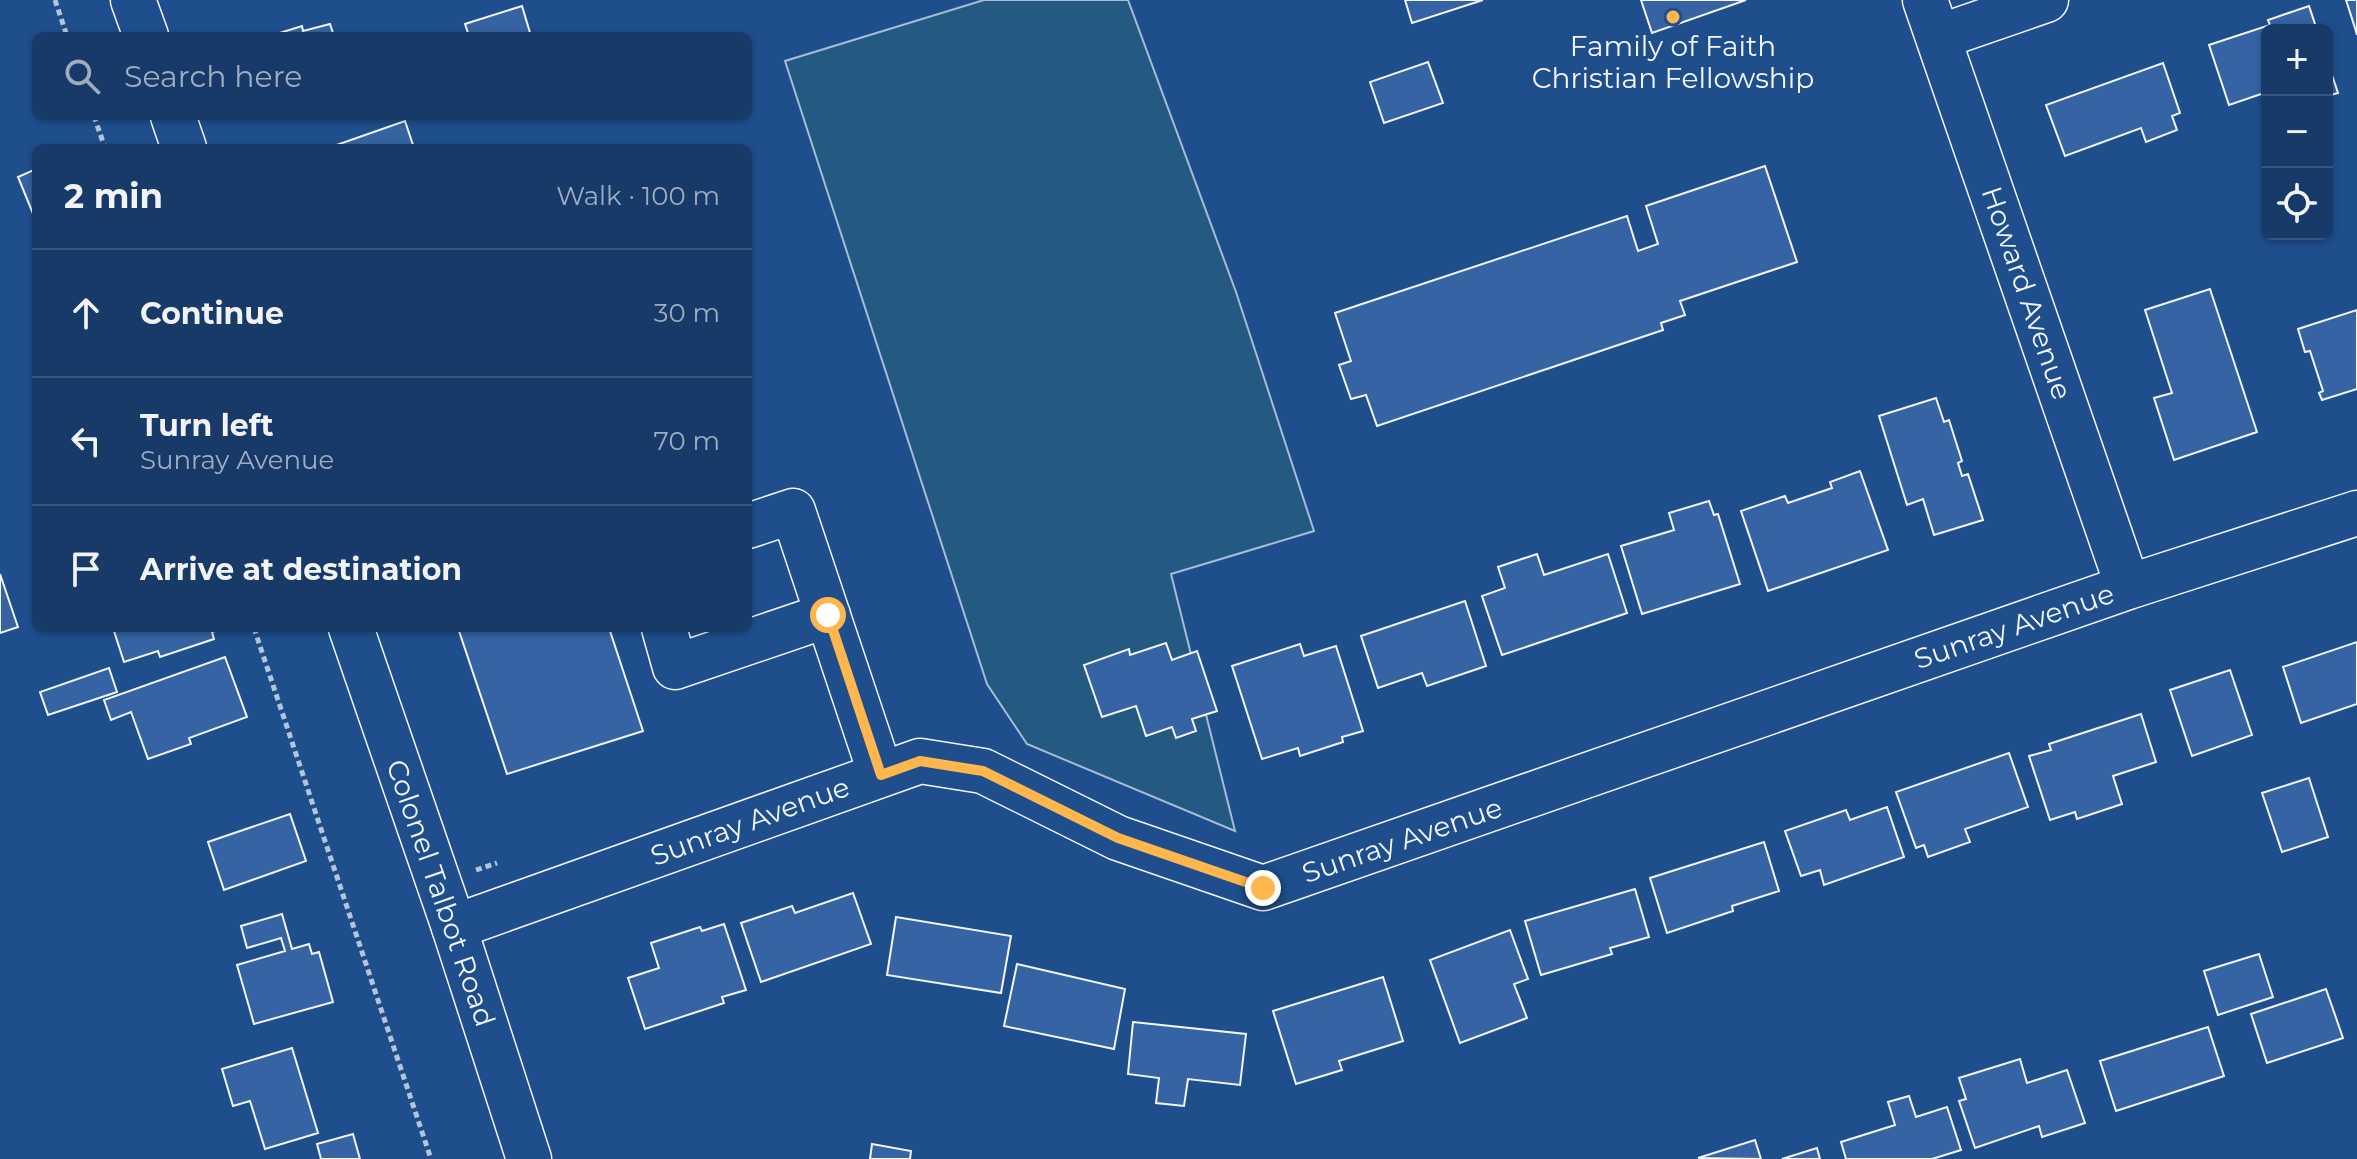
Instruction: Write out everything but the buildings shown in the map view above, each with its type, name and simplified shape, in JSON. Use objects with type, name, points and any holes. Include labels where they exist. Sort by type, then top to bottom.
[{"type":"street","points":[[133,0],[145,32]]},
{"type":"street","points":[[1932,19],[2046,0]]},
{"type":"street","name":"Howard Avenue","points":[[1932,19],[2128,587]]},
{"type":"street","points":[[174,120],[183,144]]},
{"type":"street","points":[[752,525],[793,511],[881,775]]},
{"type":"street","name":"Sunray Avenue","points":[[454,927],[920,761],[983,771],[1118,838],[1263,888],[2128,587],[2357,513]]},
{"type":"street","points":[[665,632],[675,667],[828,615]]},
{"type":"street","name":"Colonel Talbot Road","points":[[352,632],[454,927],[529,1159]]},
{"type":"path","points":[[55,0],[66,32]]},
{"type":"path","points":[[95,120],[104,144]]},
{"type":"path","points":[[255,632],[431,1159]]},
{"type":"path","points":[[469,872],[499,863]]},
{"type":"shaded area","points":[[984,0],[1128,0],[1236,292],[1314,531],[1171,574],[1235,831],[1027,744],[987,684],[785,61]]},
{"type":"place","name":"Family of Faith Christian Fellowship","points":[[1673,17]]},
{"type":"route","points":[[828,615],[881,775],[920,761],[983,771],[1118,838],[1263,888]]}]
